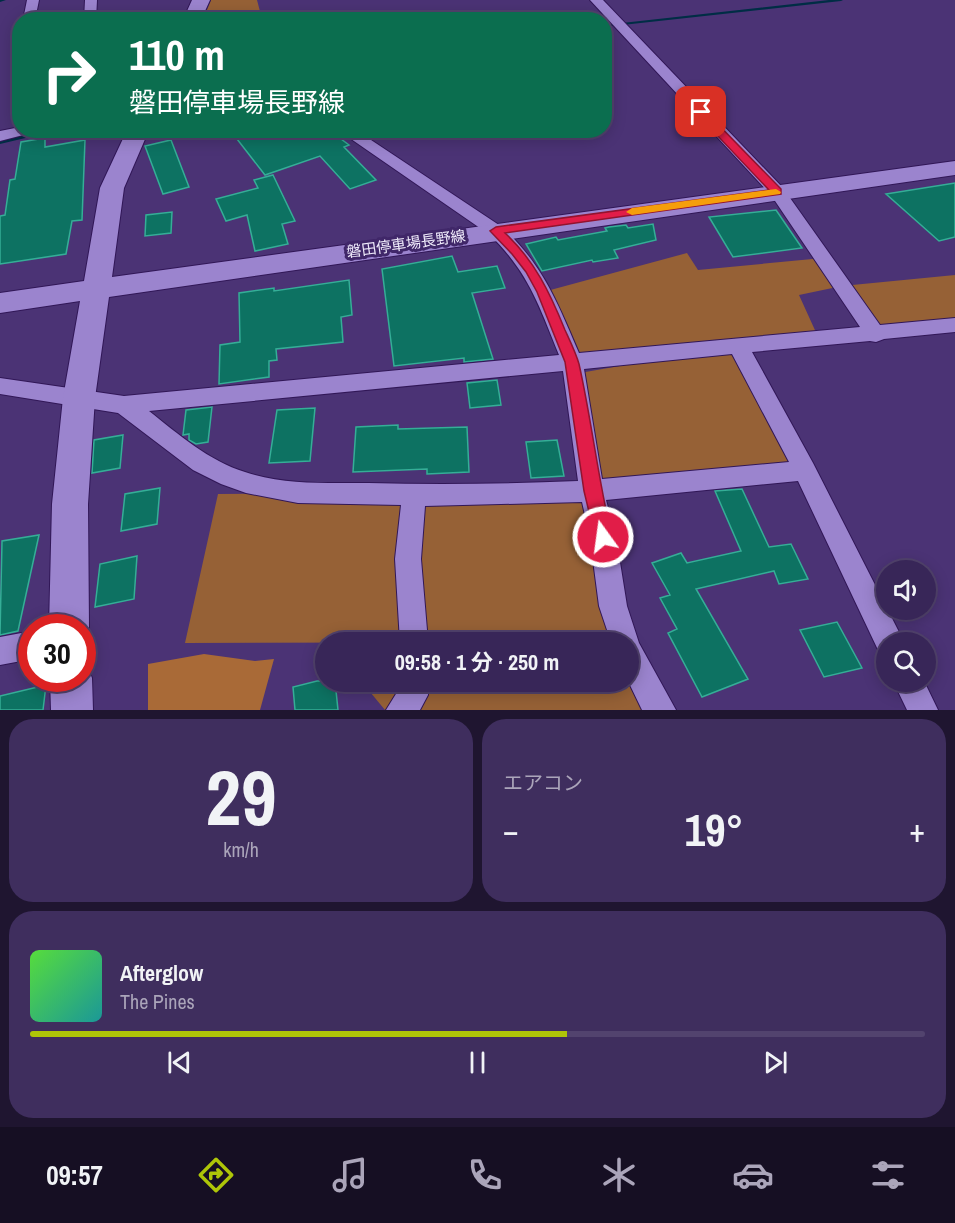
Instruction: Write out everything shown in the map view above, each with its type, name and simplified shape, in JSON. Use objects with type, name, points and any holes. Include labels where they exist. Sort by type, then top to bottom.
[{"type":"main road","points":[[69,614],[70,504],[78,398],[112,188],[134,138]]},
{"type":"main road","name":"磐田停車場長野線","points":[[0,303],[496,231],[954,170]]},
{"type":"main road","points":[[71,692],[72,710]]},
{"type":"street","points":[[596,0],[607,12]]},
{"type":"street","points":[[612,17],[777,192],[876,334]]},
{"type":"street","points":[[357,138],[496,231],[517,251],[543,292],[572,362],[613,606],[622,632]]},
{"type":"street","points":[[0,386],[124,405],[955,325]]},
{"type":"street","points":[[738,345],[805,470],[884,632]]},
{"type":"street","points":[[124,405],[191,456],[229,477],[269,489],[414,496],[592,491],[732,480],[805,470]]},
{"type":"street","points":[[413,632],[408,559],[414,496]]},
{"type":"street","points":[[0,651],[18,648]]},
{"type":"street","points":[[639,673],[655,705],[661,710]]},
{"type":"street","points":[[401,710],[413,692]]},
{"type":"street","points":[[914,692],[923,710]]},
{"type":"shaded area","points":[[211,0],[257,0],[260,12],[206,12]]},
{"type":"shaded area","points":[[687,253],[698,270],[823,258],[842,286],[799,295],[819,339],[739,347],[805,470],[593,491],[625,632],[315,632],[315,643],[185,643],[218,494],[592,491],[574,374],[711,350],[572,362],[543,292]]},
{"type":"shaded area","points":[[955,275],[955,325],[876,335],[842,286]]},
{"type":"shaded area","points":[[204,654],[255,661],[274,659],[260,710],[148,710],[148,664]]},
{"type":"shaded area","points":[[639,688],[673,710],[385,710],[370,692],[639,692]]},
{"type":"building","points":[[45,138],[45,147],[85,140],[82,220],[72,221],[66,254],[0,264],[0,216],[5,215],[10,180],[15,179],[21,142]]},
{"type":"building","points":[[236,138],[340,138],[349,145],[344,147],[376,180],[350,189],[320,156],[265,175]]},
{"type":"building","points":[[171,140],[189,187],[163,194],[145,146]]},
{"type":"building","points":[[273,175],[295,221],[282,224],[288,244],[255,251],[247,215],[226,221],[216,199],[258,188],[254,180]]},
{"type":"building","points":[[955,183],[955,237],[939,241],[886,194]]},
{"type":"building","points":[[776,210],[802,248],[733,257],[709,217]]},
{"type":"building","points":[[172,212],[171,233],[145,236],[146,215]]},
{"type":"building","points":[[653,224],[656,240],[614,250],[618,258],[593,262],[592,260],[542,271],[526,244],[556,237],[558,240],[607,231],[605,228],[609,227],[626,225],[628,228]]},
{"type":"building","points":[[452,256],[458,272],[497,266],[505,288],[472,293],[493,359],[464,362],[464,358],[394,366],[382,269]]},
{"type":"building","points":[[349,280],[352,315],[341,317],[343,342],[276,349],[277,360],[269,361],[269,377],[219,384],[220,345],[240,342],[239,293],[274,288],[274,291]]},
{"type":"building","points":[[497,380],[501,405],[470,408],[467,383]]},
{"type":"building","points":[[212,407],[208,442],[196,444],[189,440],[189,434],[183,435],[186,410]]},
{"type":"building","points":[[315,408],[310,461],[269,463],[277,410]]},
{"type":"building","points":[[398,425],[398,429],[467,427],[469,472],[427,474],[427,469],[353,472],[356,427]]},
{"type":"building","points":[[123,435],[120,468],[92,473],[94,440]]},
{"type":"building","points":[[557,440],[564,476],[531,478],[526,442]]},
{"type":"building","points":[[160,488],[157,524],[121,531],[125,494]]},
{"type":"building","points":[[742,489],[769,547],[791,544],[808,579],[779,584],[774,571],[696,589],[748,679],[702,697],[668,633],[677,629],[660,598],[670,595],[652,563],[681,553],[687,563],[741,551],[715,491]]},
{"type":"building","points":[[39,535],[22,614],[18,614],[18,631],[0,635],[2,541]]},
{"type":"building","points":[[137,556],[134,599],[95,607],[100,564]]},
{"type":"building","points":[[837,622],[862,668],[824,677],[800,630]]},
{"type":"building","points":[[315,682],[315,692],[336,692],[338,710],[295,710],[293,687]]},
{"type":"building","points":[[18,692],[45,692],[43,710],[0,710],[0,696]]},
{"type":"waterway","points":[[0,1],[4,0]]},
{"type":"waterway","points":[[612,25],[841,0]]},
{"type":"waterway","points":[[0,142],[19,138]]},
{"type":"slow traffic","points":[[632,212],[776,192]]},
{"type":"route","points":[[603,537],[592,491],[572,362],[543,292],[531,270],[517,251],[496,231],[777,192],[701,112]]}]
